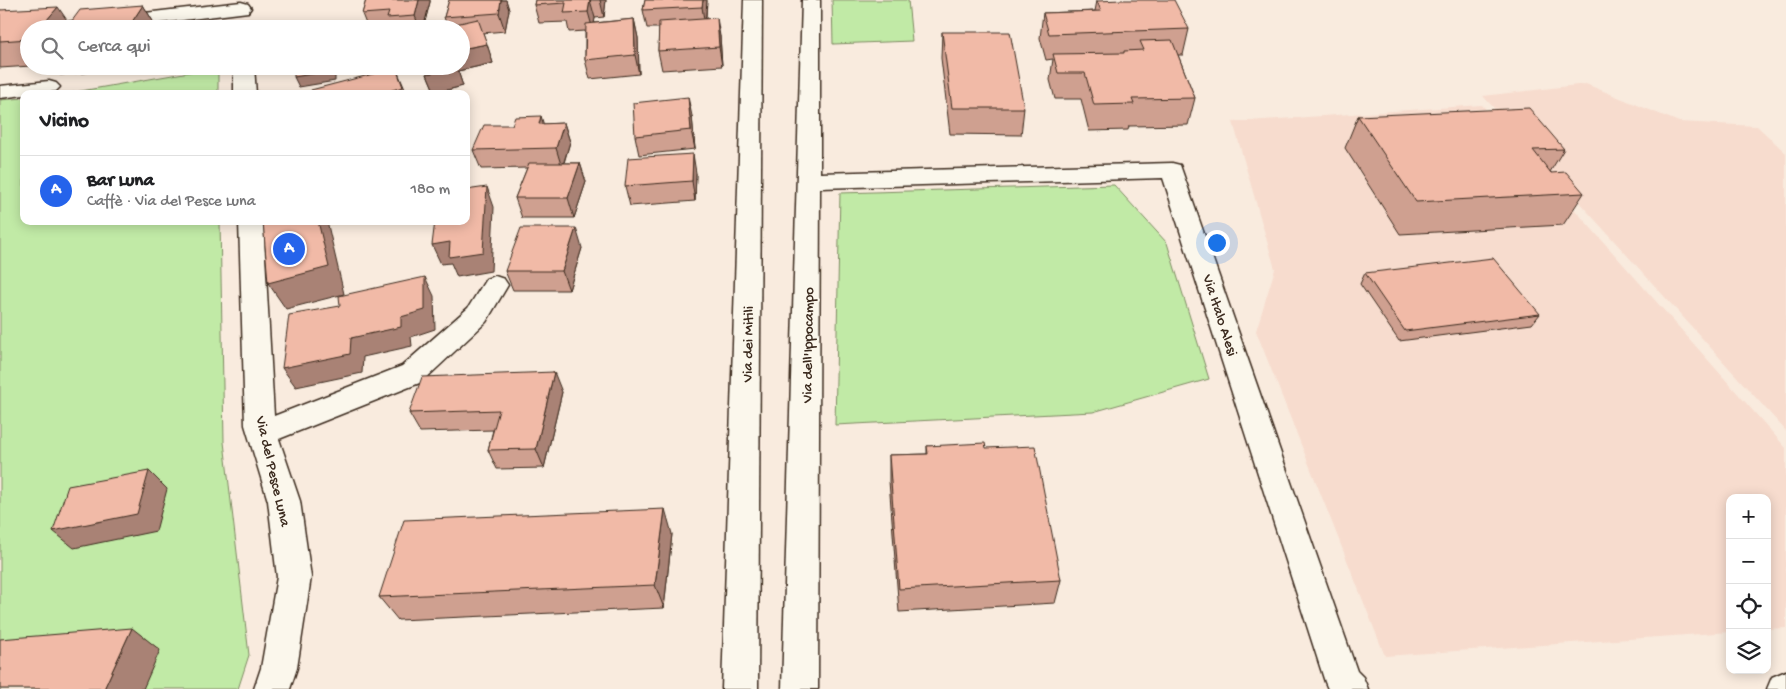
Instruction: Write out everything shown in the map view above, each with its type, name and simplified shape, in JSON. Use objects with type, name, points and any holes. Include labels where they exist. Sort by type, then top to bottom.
[{"type":"street","name":"Via dei Mitili","points":[[740,689],[753,0]]},
{"type":"street","name":"Via dell'Ippocampo","points":[[800,689],[810,181],[811,0]]},
{"type":"street","points":[[123,20],[241,4],[242,20]]},
{"type":"street","points":[[244,75],[245,90]]},
{"type":"street","points":[[0,92],[49,87]]},
{"type":"street","name":"Via Italo Alesi","points":[[810,181],[1172,170],[1343,682],[1350,689]]},
{"type":"street","name":"Via del Pesce Luna","points":[[251,225],[260,425],[284,501],[294,577],[279,668],[272,689]]},
{"type":"street","points":[[263,433],[412,374],[477,315],[495,285]]},
{"type":"shaded area","points":[[1586,84],[1679,122],[1757,126],[1786,153],[1786,431],[1483,96]]},
{"type":"shaded area","points":[[1482,105],[1786,448],[1786,628],[1771,629],[1771,494],[1726,494],[1726,632],[1385,656],[1256,331],[1275,269],[1233,122]]},
{"type":"green space","points":[[832,0],[908,0],[912,41],[833,44]]},
{"type":"green space","points":[[172,75],[218,75],[218,90],[87,90]]},
{"type":"green space","points":[[20,98],[20,225],[220,225],[224,442],[249,655],[238,689],[0,689],[0,100]]},
{"type":"green space","points":[[1114,185],[1167,243],[1209,379],[1093,412],[835,425],[840,193]]},
{"type":"building","points":[[366,0],[419,0],[415,16],[387,18],[389,12],[362,14]]},
{"type":"building","points":[[449,0],[501,0],[499,13],[444,17]]},
{"type":"building","points":[[535,0],[590,0],[588,12],[564,13],[566,3],[534,5]]},
{"type":"building","points":[[645,0],[703,0],[702,7],[643,10]]},
{"type":"building","points":[[1174,0],[1189,29],[1049,34],[1043,13],[1101,11],[1097,1]]},
{"type":"building","points":[[143,5],[133,20],[73,20],[80,10]]},
{"type":"building","points":[[58,7],[47,20],[20,20],[20,40],[0,41],[0,10]]},
{"type":"building","points":[[717,18],[719,47],[658,51],[659,22]]},
{"type":"building","points":[[478,19],[487,44],[470,47],[470,21]]},
{"type":"building","points":[[634,19],[635,55],[585,60],[586,24]]},
{"type":"building","points":[[942,32],[1010,32],[1024,108],[952,108]]},
{"type":"building","points":[[1172,40],[1195,98],[1132,99],[1134,104],[1094,105],[1085,73],[1058,73],[1053,54],[1124,53],[1124,51],[1144,50],[1140,41]]},
{"type":"building","points":[[369,75],[399,75],[403,87],[392,90],[311,90]]},
{"type":"building","points":[[688,97],[691,130],[635,136],[633,103]]},
{"type":"building","points":[[1529,108],[1564,149],[1533,150],[1551,173],[1566,172],[1584,193],[1416,202],[1358,116]]},
{"type":"building","points":[[541,116],[539,124],[564,123],[556,148],[473,150],[484,125],[512,125],[515,117]]},
{"type":"building","points":[[693,154],[692,181],[625,186],[628,158]]},
{"type":"building","points":[[529,163],[580,163],[568,198],[515,198]]},
{"type":"building","points":[[487,187],[483,252],[449,257],[450,242],[432,245],[434,225],[470,225],[470,189]]},
{"type":"building","points":[[263,225],[319,225],[329,267],[268,283]]},
{"type":"building","points":[[521,228],[576,228],[562,271],[505,271]]},
{"type":"building","points":[[1493,258],[1540,314],[1405,331],[1365,273]]},
{"type":"building","points":[[425,277],[425,310],[401,317],[401,327],[351,338],[350,354],[282,368],[289,315],[340,306],[339,296]]},
{"type":"building","points":[[554,372],[536,449],[488,450],[499,410],[409,413],[422,377]]},
{"type":"building","points":[[985,443],[986,448],[1035,446],[1061,580],[899,589],[889,455],[928,454],[927,446]]},
{"type":"building","points":[[149,471],[137,514],[53,531],[68,486]]},
{"type":"building","points":[[665,509],[655,585],[379,597],[404,520]]},
{"type":"building","points":[[132,628],[104,689],[0,689],[0,639]]},
{"type":"place","name":"Bar Luna","points":[[289,249]]}]
